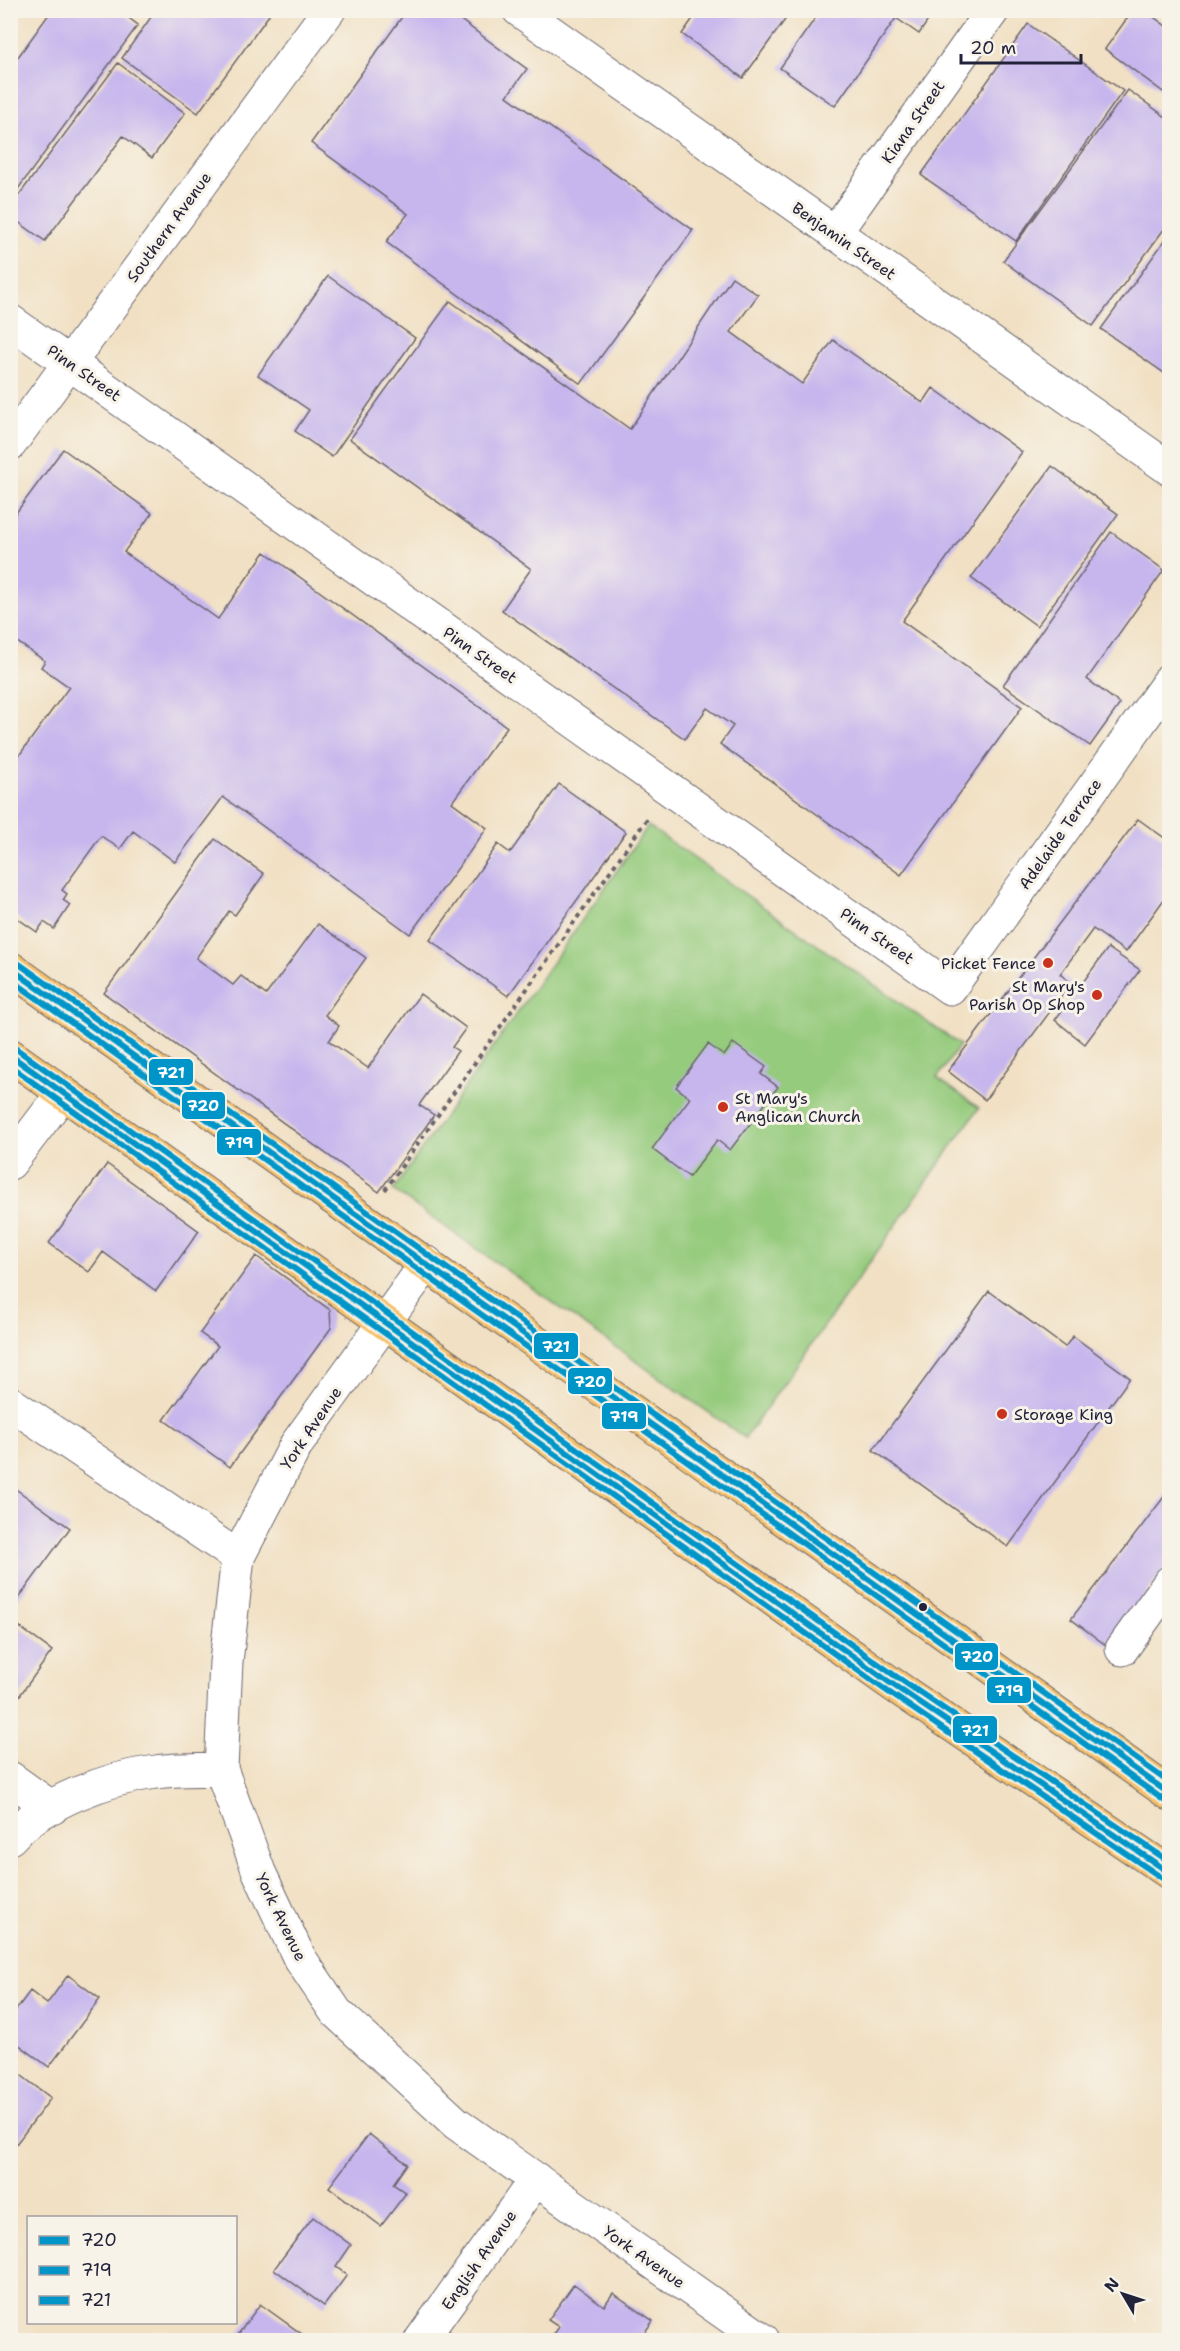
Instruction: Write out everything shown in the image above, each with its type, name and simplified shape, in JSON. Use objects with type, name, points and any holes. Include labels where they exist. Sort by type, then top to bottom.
[{"type":"highway","points":[[10,968],[1170,1794]]},
{"type":"highway","points":[[10,1055],[383,1323],[890,1682],[1170,1873]]},
{"type":"street","name":"Southern Avenue","points":[[10,444],[329,10]]},
{"type":"street","name":"Benjamin Street","points":[[519,10],[1170,469]]},
{"type":"street","name":"Kiana Street","points":[[834,234],[993,10]]},
{"type":"street","name":"Pinn Street","points":[[10,321],[950,988]]},
{"type":"street","name":"Adelaide Terrace","points":[[950,988],[1170,680]]},
{"type":"street","points":[[10,1163],[63,1093]]},
{"type":"street","name":"York Avenue","points":[[427,1263],[296,1445],[238,1557],[226,1662],[220,1769],[259,1872],[299,1957],[336,2012],[456,2123],[763,2340]]},
{"type":"street","points":[[10,1403],[238,1557]]},
{"type":"street","points":[[1122,1649],[1170,1582]]},
{"type":"street","points":[[10,1838],[20,1827],[86,1789],[155,1772],[220,1769]]},
{"type":"street","points":[[10,1778],[51,1808]]},
{"type":"street","name":"English Avenue","points":[[421,2340],[536,2179]]},
{"type":"path","points":[[365,1219],[668,789]]},
{"type":"green space","points":[[648,826],[960,1045],[937,1078],[979,1108],[745,1438],[393,1190]]},
{"type":"building","points":[[52,10],[118,10],[138,25],[10,200],[10,68]]},
{"type":"building","points":[[156,10],[266,10],[269,15],[198,113],[122,58]]},
{"type":"building","points":[[407,10],[447,10],[527,69],[507,96],[693,230],[581,384],[386,242],[408,214],[311,143]]},
{"type":"building","points":[[699,10],[792,10],[743,78],[682,34]]},
{"type":"building","points":[[821,10],[935,10],[919,34],[896,18],[835,106],[780,68]]},
{"type":"building","points":[[1133,10],[1144,10],[1170,29],[1170,97],[1105,49]]},
{"type":"building","points":[[1028,24],[1123,91],[1016,241],[921,175]]},
{"type":"building","points":[[118,63],[185,113],[152,158],[123,136],[45,241],[10,216],[10,207]]},
{"type":"building","points":[[1128,90],[1170,120],[1170,221],[1093,326],[1003,261]]},
{"type":"building","points":[[1170,233],[1170,377],[1101,329]]},
{"type":"building","points":[[328,276],[415,338],[332,457],[295,431],[309,410],[258,375]]},
{"type":"building","points":[[732,277],[758,295],[731,332],[802,384],[833,340],[923,403],[933,388],[1022,452],[902,621],[1022,707],[901,875],[720,744],[733,726],[707,708],[685,739],[502,610],[531,569],[350,439],[450,301],[630,429]]},
{"type":"building","points":[[63,449],[152,513],[124,552],[218,619],[265,552],[507,727],[452,802],[487,828],[410,934],[223,797],[175,862],[133,831],[120,849],[101,836],[62,890],[67,894],[63,900],[70,905],[54,929],[44,922],[37,932],[10,913],[10,768],[69,687],[41,667],[45,661],[10,637],[10,521]]},
{"type":"building","points":[[1052,466],[1118,514],[1037,626],[971,578]]},
{"type":"building","points":[[1111,532],[1164,570],[1087,679],[1120,704],[1090,746],[1003,685]]},
{"type":"building","points":[[559,784],[626,832],[508,996],[430,940],[498,844],[510,853]]},
{"type":"building","name":"Picket Fence","points":[[1138,819],[1170,842],[1170,891],[1126,952],[1093,929],[1060,974],[1071,983],[985,1100],[948,1071]]},
{"type":"building","points":[[215,839],[264,874],[235,915],[229,911],[196,958],[233,985],[241,976],[266,995],[318,924],[366,958],[325,1015],[339,1026],[329,1041],[368,1068],[420,994],[466,1028],[452,1047],[458,1051],[419,1105],[434,1115],[379,1192],[104,993]]},
{"type":"building","name":"St Mary's Parish Op Shop","points":[[1108,948],[1140,970],[1085,1044],[1055,1020]]},
{"type":"building","name":"St Mary's Anglican Church","points":[[733,1043],[766,1067],[761,1074],[778,1087],[730,1150],[717,1140],[689,1177],[652,1149],[690,1098],[676,1087],[708,1044],[724,1056]]},
{"type":"building","points":[[107,1164],[199,1231],[156,1291],[103,1252],[89,1272],[49,1243]]},
{"type":"building","points":[[256,1256],[330,1310],[331,1328],[230,1467],[164,1420],[218,1346],[200,1333]]},
{"type":"building","name":"Storage King","points":[[989,1291],[1065,1347],[1073,1336],[1130,1378],[1008,1547],[873,1450]]},
{"type":"building","points":[[10,1485],[70,1528],[10,1610]]},
{"type":"building","points":[[1170,1489],[1170,1562],[1107,1646],[1071,1619]]},
{"type":"building","points":[[10,1620],[52,1651],[10,1709]]},
{"type":"building","points":[[68,1975],[100,1999],[49,2067],[10,2038],[10,2018],[30,1991],[47,2004]]},
{"type":"building","points":[[10,2067],[51,2098],[10,2152]]},
{"type":"building","points":[[369,2134],[407,2164],[393,2184],[406,2193],[381,2226],[329,2187]]},
{"type":"building","points":[[313,2217],[351,2245],[336,2267],[347,2275],[324,2306],[274,2269]]},
{"type":"building","points":[[574,2284],[604,2306],[613,2293],[653,2321],[639,2340],[550,2340],[559,2327],[548,2320]]},
{"type":"building","points":[[260,2304],[303,2335],[299,2340],[234,2340]]},
{"type":"transit line","name":"721","points":[[15,961],[1170,1783]]},
{"type":"transit line","name":"720","points":[[10,968],[1170,1794]]},
{"type":"transit line","name":"719","points":[[10,979],[1165,1801]]},
{"type":"transit line","name":"721","points":[[15,1048],[894,1675],[1170,1862]]},
{"type":"transit line","name":"720","points":[[10,1055],[889,1682],[1170,1873]]},
{"type":"transit line","name":"719","points":[[10,1066],[884,1689],[1165,1880]]},
{"type":"place","name":"Picket Fence","points":[[1048,963]]},
{"type":"place","name":"St Mary's Parish Op Shop","points":[[1097,995]]},
{"type":"place","name":"St Mary's Anglican Church","points":[[723,1107]]},
{"type":"place","name":"Storage King","points":[[1002,1414]]}]
